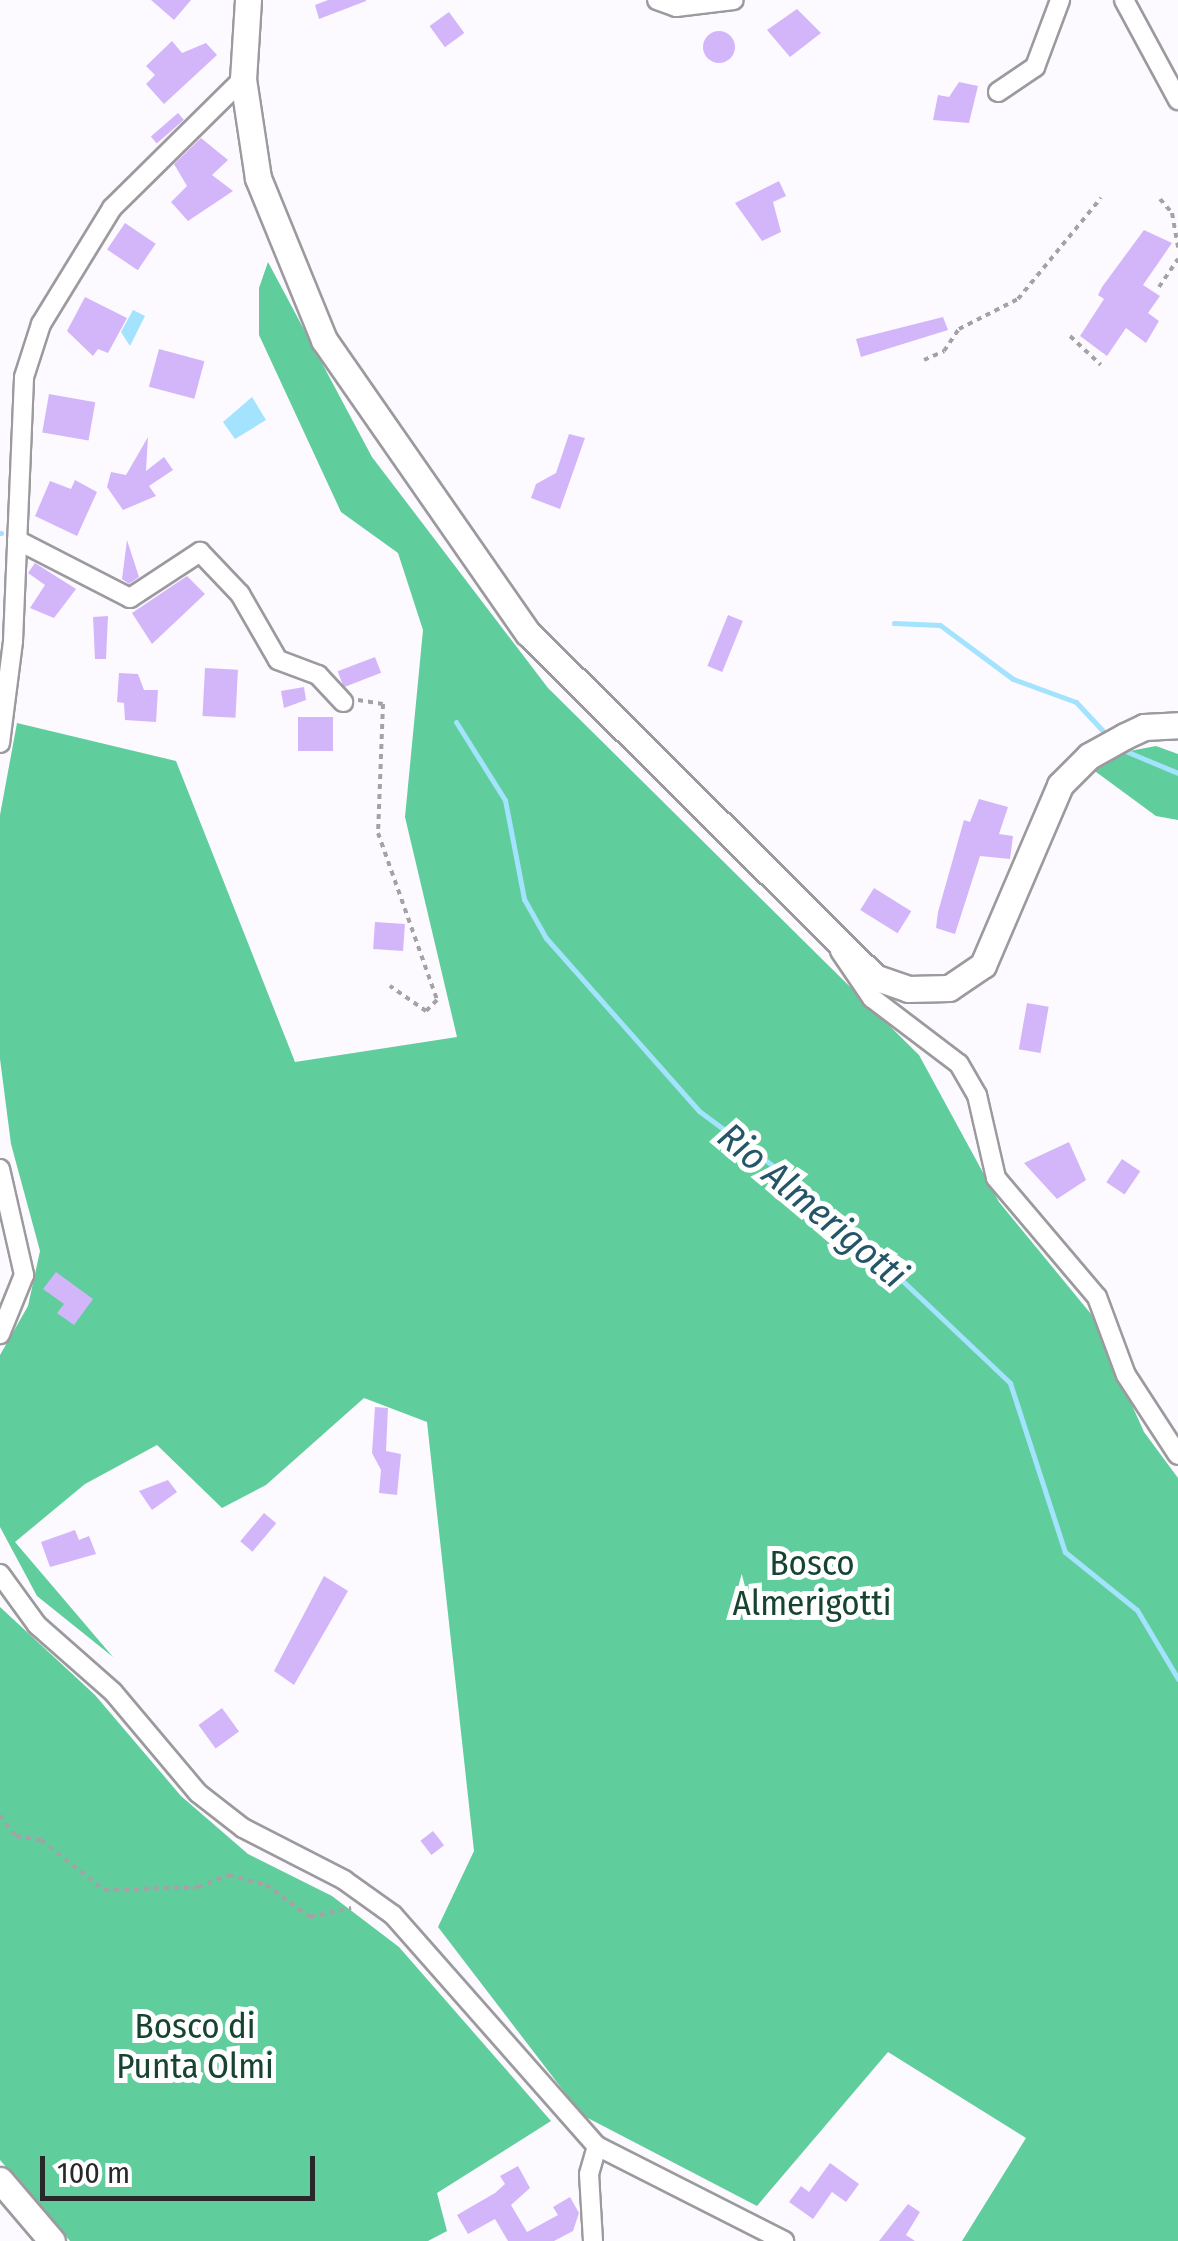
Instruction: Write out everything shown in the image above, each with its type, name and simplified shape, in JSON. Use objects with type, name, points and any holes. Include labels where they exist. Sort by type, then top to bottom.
[{"type":"street","points":[[248,0],[243,79],[258,178],[306,303],[460,542],[528,633],[592,702],[835,942],[892,985],[927,990],[966,980],[994,950],[1060,785],[1115,741],[1144,727],[1178,725]]},
{"type":"street","points":[[657,0],[676,7],[734,0]]},
{"type":"street","points":[[998,92],[1035,68],[1060,0]]},
{"type":"street","points":[[1124,0],[1178,100]]},
{"type":"street","points":[[0,743],[14,641],[24,377],[41,324],[112,208],[243,79]]},
{"type":"street","points":[[16,540],[130,598],[200,552],[240,594],[278,660],[318,675],[343,702]]},
{"type":"street","points":[[835,942],[872,998],[959,1064],[976,1095],[996,1178],[1097,1298],[1126,1376],[1178,1456]]},
{"type":"street","points":[[0,1169],[24,1274],[0,1334]]},
{"type":"street","points":[[0,1574],[37,1625],[113,1692],[198,1793],[243,1828],[365,1895],[439,1961],[597,2146],[784,2241]]},
{"type":"street","points":[[594,2241],[589,2174],[597,2146]]},
{"type":"street","points":[[0,2180],[52,2241]]},
{"type":"path","points":[[924,360],[944,351],[959,329],[1018,299],[1101,198]]},
{"type":"path","points":[[1160,199],[1172,214],[1178,247]]},
{"type":"path","points":[[1159,287],[1178,259]]},
{"type":"path","points":[[1070,336],[1101,365]]},
{"type":"path","points":[[343,702],[371,698],[382,704],[381,847],[437,1000],[426,1011],[390,986]]},
{"type":"path","points":[[0,1814],[16,1836],[42,1840],[104,1890],[198,1887],[229,1875],[266,1886],[310,1916],[350,1908],[365,1895]]},
{"type":"green space","name":"Bosco Almerigotti","points":[[268,262],[372,457],[548,688],[919,1055],[999,1202],[1091,1314],[1144,1432],[1178,1478],[1178,2241],[962,2241],[1026,2138],[888,2052],[757,2206],[582,2115],[438,1927],[474,1851],[427,1422],[364,1398],[266,1485],[222,1508],[157,1445],[85,1484],[15,1542],[113,1657],[37,1596],[0,1527],[0,1355],[28,1306],[40,1251],[11,1144],[0,1059],[0,815],[17,723],[176,761],[295,1062],[457,1037],[405,817],[423,630],[398,553],[341,512],[259,335],[259,288]]},
{"type":"green space","points":[[1156,746],[1178,754],[1178,820],[1156,816],[1092,769],[1119,753]]},
{"type":"green space","name":"Bosco di Punta Olmi","points":[[0,1607],[95,1695],[181,1796],[248,1854],[332,1896],[399,1947],[551,2121],[437,2193],[447,2231],[428,2241],[70,2241],[0,2160]]},
{"type":"water","points":[[133,310],[145,316],[130,346],[121,332]]},
{"type":"water","points":[[252,397],[266,420],[235,439],[223,422]]},
{"type":"building","points":[[151,0],[191,0],[174,20]]},
{"type":"building","points":[[328,0],[366,1],[319,19],[315,5]]},
{"type":"building","points":[[797,9],[821,33],[790,57],[767,30]]},
{"type":"building","points":[[449,12],[464,33],[445,47],[430,26]]},
{"type":"building","points":[[719,31],[731,35],[735,47],[731,59],[719,63],[707,59],[703,47],[707,35]]},
{"type":"building","points":[[172,41],[182,53],[206,43],[217,55],[164,104],[146,84],[155,75],[146,66]]},
{"type":"building","points":[[959,82],[978,86],[969,123],[933,120],[938,95],[949,97]]},
{"type":"building","points":[[178,113],[184,120],[157,143],[151,137]]},
{"type":"building","points":[[201,138],[228,160],[212,175],[233,191],[188,221],[171,202],[187,186],[174,164]]},
{"type":"building","points":[[779,181],[786,196],[773,202],[781,232],[762,241],[735,203]]},
{"type":"building","points":[[125,223],[156,244],[138,270],[107,250]]},
{"type":"building","points":[[1144,230],[1172,243],[1143,285],[1160,296],[1148,313],[1159,321],[1146,343],[1126,328],[1107,356],[1080,336],[1104,299],[1098,295],[1102,287]]},
{"type":"building","points":[[85,297],[127,318],[108,353],[98,349],[93,356],[67,331]]},
{"type":"building","points":[[943,317],[948,330],[861,357],[856,339]]},
{"type":"building","points":[[159,349],[204,361],[194,399],[149,387]]},
{"type":"building","points":[[49,394],[95,402],[89,441],[42,432]]},
{"type":"building","points":[[569,434],[585,438],[560,509],[531,498],[536,484],[556,473]]},
{"type":"building","points":[[148,437],[146,471],[164,457],[173,470],[149,486],[156,496],[123,510],[107,487],[111,472],[126,475]]},
{"type":"building","points":[[75,480],[97,492],[77,536],[35,516],[50,481],[71,489]]},
{"type":"building","points":[[127,540],[139,577],[129,584],[122,579]]},
{"type":"building","points":[[35,563],[76,589],[54,618],[30,608],[45,585],[28,573]]},
{"type":"building","points":[[187,576],[205,594],[152,644],[132,613]]},
{"type":"building","points":[[728,615],[743,621],[722,672],[707,666]]},
{"type":"building","points":[[108,616],[106,659],[95,659],[93,617]]},
{"type":"building","points":[[375,657],[381,673],[344,687],[338,671]]},
{"type":"building","points":[[205,668],[238,670],[235,718],[202,716]]},
{"type":"building","points":[[119,673],[138,674],[144,690],[158,690],[156,722],[125,720],[124,703],[117,702]]},
{"type":"building","points":[[304,687],[306,700],[284,708],[281,691]]},
{"type":"building","points":[[298,717],[333,717],[333,751],[298,751]]},
{"type":"building","points":[[979,799],[1008,807],[999,834],[1013,836],[1010,859],[980,856],[955,934],[936,928],[938,912],[964,820],[970,822]]},
{"type":"building","points":[[874,888],[911,911],[898,933],[860,910]]},
{"type":"building","points":[[375,922],[405,924],[403,951],[373,949]]},
{"type":"building","points":[[1027,1003],[1049,1007],[1041,1053],[1019,1049]]},
{"type":"building","points":[[1069,1142],[1086,1180],[1057,1199],[1024,1163]]},
{"type":"building","points":[[1122,1159],[1140,1171],[1125,1195],[1106,1182]]},
{"type":"building","points":[[56,1272],[93,1299],[74,1325],[57,1313],[64,1304],[43,1289]]},
{"type":"building","points":[[375,1407],[388,1408],[386,1451],[401,1454],[397,1495],[379,1493],[381,1470],[372,1453]]},
{"type":"building","points":[[168,1480],[177,1492],[152,1510],[139,1491]]},
{"type":"building","points":[[264,1513],[276,1523],[252,1552],[240,1541]]},
{"type":"building","points":[[75,1530],[79,1540],[89,1536],[96,1554],[50,1567],[41,1542]]},
{"type":"building","points":[[324,1576],[348,1591],[294,1685],[274,1671]]},
{"type":"building","points":[[222,1708],[239,1731],[216,1749],[199,1725]]},
{"type":"building","points":[[433,1831],[444,1845],[431,1855],[420,1841]]},
{"type":"building","points":[[830,2163],[859,2184],[846,2202],[832,2192],[813,2219],[789,2202],[801,2186],[809,2192]]},
{"type":"building","points":[[518,2166],[530,2188],[511,2205],[527,2232],[558,2215],[553,2207],[570,2197],[579,2213],[573,2231],[554,2241],[508,2241],[495,2219],[468,2234],[457,2215],[495,2193],[505,2184],[500,2176]]},
{"type":"building","points":[[908,2204],[920,2212],[906,2235],[915,2241],[879,2241]]},
{"type":"waterway","points":[[894,623],[940,625],[1013,679],[1076,702],[1105,733]]},
{"type":"waterway","name":"Rio Almerigotti","points":[[456,722],[505,800],[524,899],[546,938],[699,1111],[810,1193],[1010,1383],[1065,1552],[1137,1610],[1178,1679]]},
{"type":"waterway","points":[[1123,750],[1178,773]]}]
